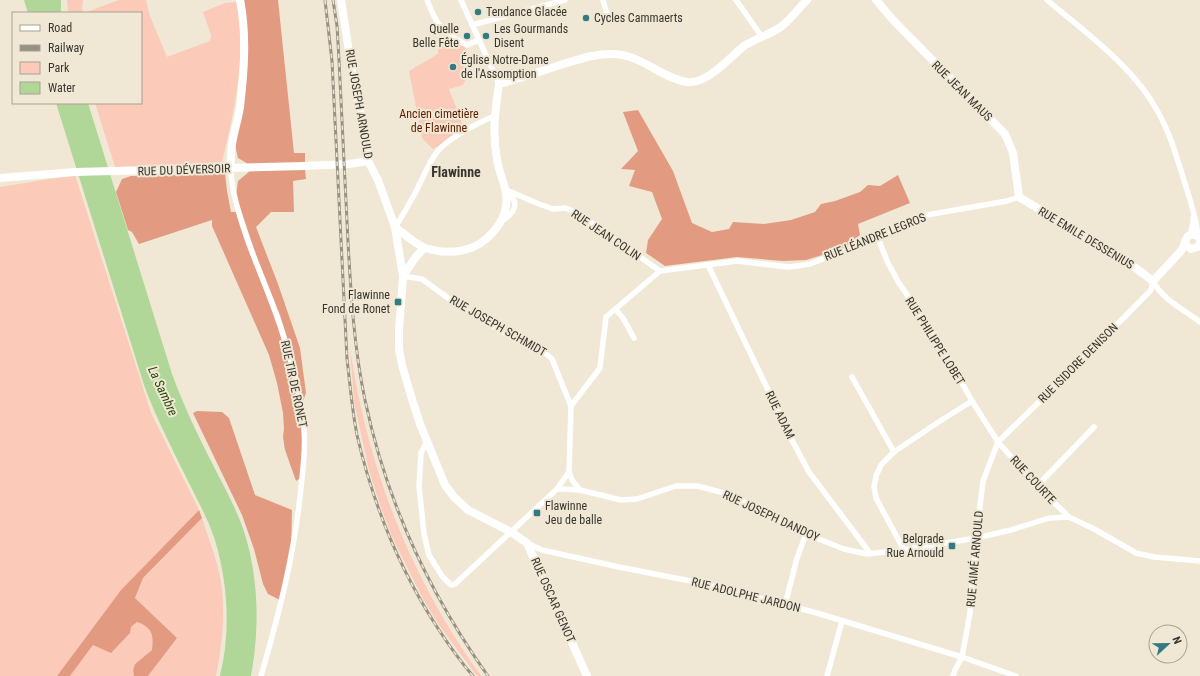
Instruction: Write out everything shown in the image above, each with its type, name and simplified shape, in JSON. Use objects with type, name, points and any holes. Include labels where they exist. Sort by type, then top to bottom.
[{"type":"street","points":[[230,168],[232,144],[242,85],[244,54],[240,0]]},
{"type":"street","name":"RUE JOSEPH ARNOULD","points":[[341,0],[352,71],[367,144],[368,161],[378,180],[395,227],[403,276],[399,331],[401,360],[411,396],[427,441]]},
{"type":"street","points":[[427,0],[436,21],[445,33],[468,45],[479,40]]},
{"type":"street","points":[[461,0],[499,84],[494,116],[494,138],[500,174],[506,190],[506,206],[501,222],[489,238],[475,247],[460,252],[424,248],[395,227],[414,195],[428,166],[438,151],[446,143],[465,131],[494,116]]},
{"type":"street","points":[[472,25],[565,0]]},
{"type":"street","points":[[603,0],[606,14]]},
{"type":"street","points":[[736,0],[762,37]]},
{"type":"street","points":[[499,84],[589,57],[611,54],[630,57],[674,78],[687,82],[703,79],[714,72],[745,46],[772,33],[783,25],[807,0]]},
{"type":"street","name":"RUE JEAN MAUS","points":[[876,0],[894,22],[1005,134],[1013,152],[1019,197]]},
{"type":"street","points":[[1047,0],[1118,60],[1132,74],[1158,110],[1166,126],[1176,152],[1196,223],[1195,243],[1181,252],[1153,281],[1157,289],[1200,322]]},
{"type":"street","name":"RUE DU DÉVERSOIR","points":[[0,178],[67,173],[349,164],[368,161]]},
{"type":"street","name":"RUE TIR DE RONET","points":[[230,168],[234,198],[245,233],[284,336],[301,406],[304,430],[303,476],[294,543],[282,601],[260,676]]},
{"type":"street","name":"RUE JEAN COLIN","points":[[506,190],[553,209],[564,208],[576,212],[660,271]]},
{"type":"street","name":"RUE LÉANDRE LEGROS","points":[[660,271],[737,261],[789,267],[810,264],[899,229],[921,216],[1006,201],[1019,197]]},
{"type":"street","name":"RUE EMILE DESSENIUS","points":[[1019,197],[1129,263],[1153,281]]},
{"type":"street","name":"RUE PHILIPPE LOBET","points":[[878,238],[888,263],[899,283],[938,342],[972,401],[998,442]]},
{"type":"street","points":[[403,276],[424,248]]},
{"type":"street","name":"RUE ADAM","points":[[708,265],[793,442],[809,472],[870,553]]},
{"type":"street","points":[[572,406],[600,368],[606,317],[660,271]]},
{"type":"street","name":"RUE JOSEPH SCHMIDT","points":[[403,276],[422,279],[452,301],[486,322],[511,337],[542,350],[552,359],[572,406],[569,472]]},
{"type":"street","name":"RUE ISIDORE DENISON","points":[[998,442],[1151,290],[1153,281]]},
{"type":"street","points":[[616,310],[623,318],[634,338]]},
{"type":"street","points":[[852,377],[894,452]]},
{"type":"street","points":[[904,550],[876,498],[874,487],[880,465],[894,452],[972,401]]},
{"type":"street","points":[[1037,486],[1094,427]]},
{"type":"street","points":[[427,441],[422,453],[420,486],[424,534],[429,555],[442,576],[451,585],[455,584],[557,489],[569,472]]},
{"type":"street","name":"RUE OSCAR GENOT","points":[[427,441],[445,485],[454,497],[468,510],[511,532],[527,543],[587,676]]},
{"type":"street","name":"RUE COURTE","points":[[998,442],[1037,486],[1069,517]]},
{"type":"street","name":"RUE AIMÉ ARNOULD","points":[[954,676],[955,670],[962,657],[970,613],[976,538],[983,481],[998,442]]},
{"type":"street","points":[[569,472],[572,480],[580,490]]},
{"type":"street","name":"RUE JOSEPH DANDOY","points":[[557,489],[563,488],[580,490],[621,500],[637,499],[676,486],[697,486],[724,493],[759,509],[806,534],[844,549],[867,554],[904,550],[976,538],[1011,530],[1049,518],[1069,517]]},
{"type":"street","points":[[1069,517],[1096,530],[1136,553],[1154,557],[1200,561]]},
{"type":"street","points":[[785,605],[797,558],[806,534]]},
{"type":"street","name":"RUE ADOLPHE JARDON","points":[[527,543],[542,550],[716,586],[842,621],[962,657],[1016,676]]},
{"type":"street","points":[[827,676],[842,621]]},
{"type":"green space","points":[[67,0],[83,0],[82,9],[84,12],[68,12]]},
{"type":"green space","points":[[119,0],[146,0],[150,16],[167,57],[210,41],[211,35],[203,12],[225,3],[237,2],[241,37],[239,73],[232,117],[222,162],[165,166],[115,167],[95,104],[142,104],[142,12],[87,12]]},
{"type":"green space","name":"Ancien cimetière de Flawinne","points":[[450,39],[460,45],[465,46],[471,62],[471,69],[463,85],[449,89],[465,131],[433,149],[422,138],[409,71],[438,54],[438,45],[447,42]]},
{"type":"green space","points":[[75,175],[151,413],[199,510],[121,590],[57,676],[0,676],[0,187]]},
{"type":"green space","points":[[350,349],[368,437],[396,520],[413,561],[433,600],[456,639],[481,676],[477,676],[439,625],[422,597],[393,539],[380,505],[368,466],[354,401]]},
{"type":"green space","points":[[202,518],[221,581],[223,622],[221,649],[216,676],[148,676],[177,638],[135,598],[143,578]]},
{"type":"green space","points":[[137,622],[149,629],[153,640],[153,645],[152,650],[135,664],[133,670],[134,676],[70,676],[93,645],[131,627]]},
{"type":"shaded area","points":[[244,0],[278,0],[294,153],[305,153],[305,163],[250,165],[238,158],[235,145],[247,73],[247,26]]},
{"type":"shaded area","points":[[638,110],[673,171],[692,223],[712,232],[729,229],[733,222],[764,224],[791,220],[815,212],[821,204],[835,201],[860,192],[868,185],[880,186],[898,175],[910,203],[858,224],[860,235],[845,248],[806,260],[783,261],[737,257],[665,266],[646,253],[648,240],[662,219],[652,192],[629,186],[635,170],[621,169],[638,151],[623,112]]},
{"type":"shaded area","points":[[305,169],[306,179],[293,181],[294,212],[271,212],[256,227],[300,348],[306,393],[303,401],[296,366],[280,315],[257,258],[236,195],[238,181],[250,171]]},
{"type":"shaded area","points":[[225,173],[231,212],[238,212],[284,336],[304,430],[303,476],[296,481],[285,450],[283,437],[283,413],[277,383],[269,355],[212,226],[212,220],[139,244],[132,232],[128,230],[116,192],[122,179],[131,176]]},
{"type":"shaded area","points":[[197,411],[222,412],[229,418],[255,495],[292,510],[291,556],[282,601],[268,594],[263,584],[254,549],[242,515],[193,413]]},
{"type":"shaded area","points":[[199,510],[202,518],[143,578],[135,598],[177,638],[148,676],[134,676],[133,670],[135,664],[152,650],[153,645],[151,632],[149,629],[137,622],[131,627],[130,633],[111,653],[93,645],[70,676],[57,676],[121,590]]},
{"type":"water","points":[[24,0],[61,0],[61,12],[28,12]]},
{"type":"water","name":"La Sambre","points":[[56,104],[88,104],[172,374],[191,421],[241,523],[251,560],[256,599],[256,638],[251,676],[220,676],[226,642],[227,625],[223,573],[215,540],[202,509],[159,421],[144,385]]},
{"type":"railway","points":[[325,0],[332,61],[347,359],[352,407],[357,435],[363,461],[379,510],[388,534],[410,581],[437,627],[473,676]]},
{"type":"railway","points":[[333,0],[337,26],[352,302],[358,361],[365,400],[385,474],[412,544],[447,612],[488,676]]},
{"type":"place","name":"Tendance Glacée","points":[[478,12]]},
{"type":"place","name":"Cycles Cammaerts","points":[[586,18]]},
{"type":"place","name":"Quelle Belle Fête","points":[[467,36]]},
{"type":"place","name":"Les Gourmands Disent","points":[[486,36]]},
{"type":"place","name":"Église Notre-Dame de l'Assomption","points":[[453,67]]},
{"type":"place","name":"Flawinne Fond de Ronet","points":[[398,302]]},
{"type":"place","name":"Flawinne Jeu de balle","points":[[537,513]]},
{"type":"place","name":"Belgrade Rue Arnould","points":[[952,546]]},
{"type":"district","name":"Flawinne","points":[[456,172]]}]
